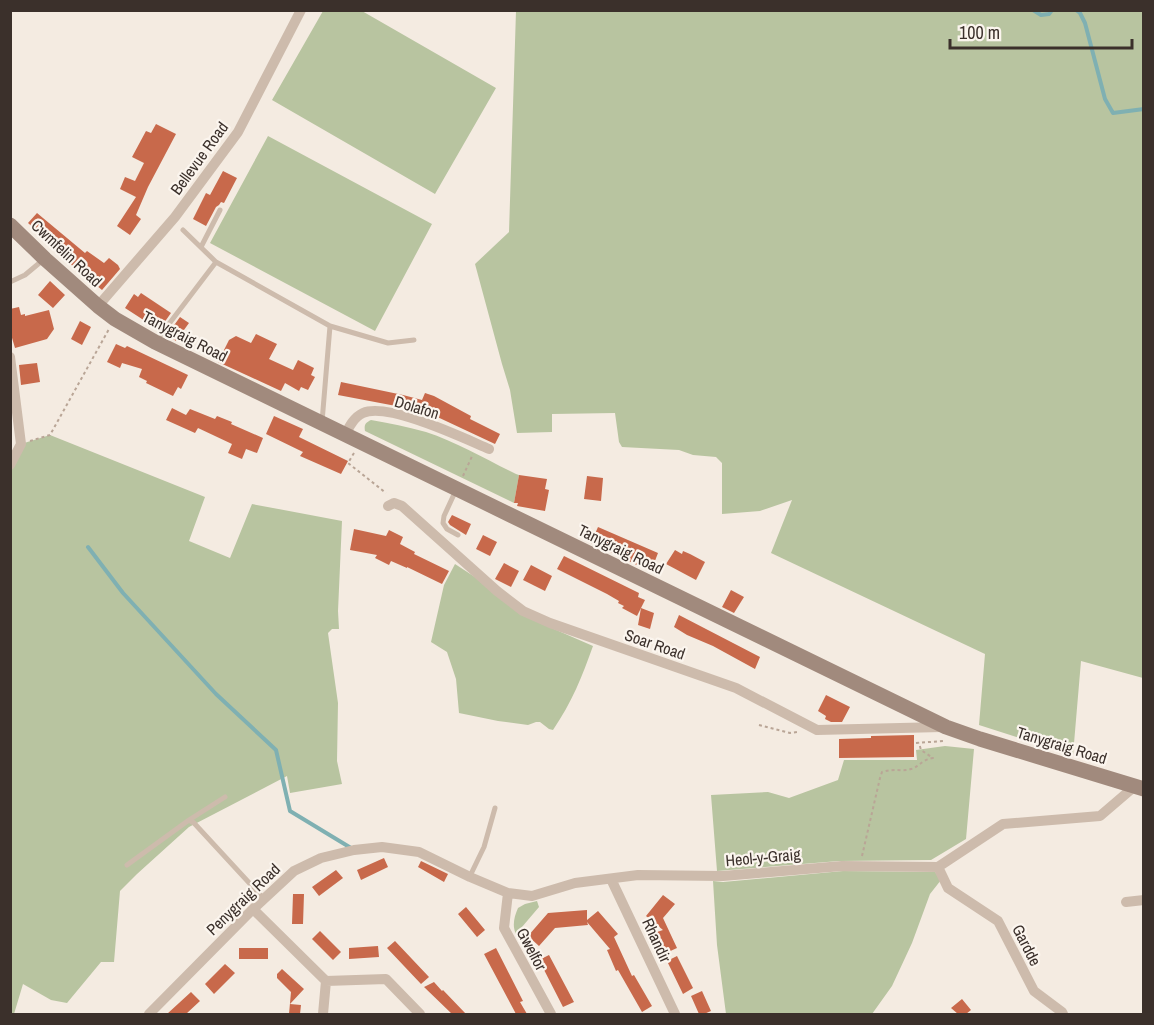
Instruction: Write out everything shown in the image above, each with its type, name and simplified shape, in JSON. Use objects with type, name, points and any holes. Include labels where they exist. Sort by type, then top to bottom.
[{"type":"main road","name":"Cwmfelin Road","points":[[10,225],[98,306]]},
{"type":"main road","name":"Tanygraig Road","points":[[98,306],[115,319],[155,342],[946,727],[980,740],[1139,788]]},
{"type":"street","name":"Bellevue Road","points":[[98,306],[175,217],[238,132],[301,10]]},
{"type":"street","points":[[10,357],[21,444],[10,465]]},
{"type":"street","name":"Dolafon","points":[[345,435],[353,421],[362,413],[375,411],[399,415],[489,449]]},
{"type":"street","name":"Soar Road","points":[[388,506],[394,503],[402,506],[523,611],[550,623],[736,688],[817,730],[946,727]]},
{"type":"street","points":[[938,867],[1003,824],[1100,816],[1139,788]]},
{"type":"street","name":"Heol-y-Graig","points":[[382,847],[420,852],[508,893],[532,896],[575,883],[638,875],[723,876],[842,862],[938,867]]},
{"type":"street","name":"Penygraig Road","points":[[149,1014],[294,871],[321,858],[354,850],[382,847]]},
{"type":"street","name":"Gardde","points":[[938,867],[948,888],[998,921],[1034,991],[1063,1014]]},
{"type":"street","name":"Rhandir","points":[[611,879],[675,1014]]},
{"type":"street","name":"Gwelfor","points":[[508,893],[504,928],[551,1014]]},
{"type":"street","points":[[1126,902],[1143,900]]},
{"type":"street","points":[[254,909],[326,981],[386,979],[420,1014]]},
{"type":"street","points":[[323,1014],[326,981]]},
{"type":"lane","points":[[201,247],[220,210]]},
{"type":"lane","points":[[183,230],[216,262],[330,326],[388,343],[414,340]]},
{"type":"lane","points":[[10,282],[25,275],[45,259]]},
{"type":"lane","points":[[155,342],[216,262]]},
{"type":"lane","points":[[322,423],[330,326]]},
{"type":"lane","points":[[457,489],[443,523],[447,529],[458,535]]},
{"type":"lane","points":[[127,865],[225,797]]},
{"type":"lane","points":[[470,877],[484,847],[495,808]]},
{"type":"lane","points":[[189,820],[264,899]]},
{"type":"path","points":[[21,444],[50,435],[115,319]]},
{"type":"path","points":[[457,489],[477,444]]},
{"type":"path","points":[[356,450],[348,463],[386,493]]},
{"type":"path","points":[[759,725],[790,733],[817,730]]},
{"type":"path","points":[[842,862],[862,857],[882,772],[890,769],[912,770],[922,761],[933,758],[921,750],[919,743]]},
{"type":"green space","points":[[323,11],[362,11],[496,88],[435,194],[272,100]]},
{"type":"green space","points":[[516,11],[1143,11],[1143,678],[1081,661],[1073,755],[979,725],[985,654],[771,553],[792,500],[760,511],[722,514],[722,463],[716,457],[693,455],[679,450],[622,447],[619,442],[615,413],[552,414],[552,432],[517,433],[510,390],[475,264],[509,232]]},
{"type":"green space","points":[[268,136],[432,224],[375,331],[210,243]]},
{"type":"green space","points":[[371,420],[438,436],[519,475],[514,503],[365,431],[365,424]]},
{"type":"green space","points":[[50,435],[205,497],[189,541],[230,558],[252,504],[342,521],[339,629],[332,629],[328,633],[338,703],[337,761],[342,784],[290,793],[287,776],[189,827],[120,891],[114,962],[101,962],[67,1003],[51,1000],[23,984],[14,1014],[11,1014],[10,466],[21,444]]},
{"type":"green space","points":[[455,564],[554,629],[593,646],[576,689],[553,730],[540,722],[528,725],[459,713],[456,679],[447,652],[431,642],[444,585]]},
{"type":"green space","points":[[945,746],[974,749],[966,839],[931,860],[839,861],[717,871],[711,795],[768,792],[789,798],[838,780],[844,760],[917,760],[916,750]]},
{"type":"green space","points":[[843,871],[935,872],[941,880],[930,894],[912,943],[892,986],[872,1014],[726,1014],[717,945],[713,881]]},
{"type":"green space","points":[[537,901],[539,907],[516,934],[514,921],[518,908]]},
{"type":"building","points":[[156,124],[176,134],[148,187],[136,215],[141,219],[130,235],[117,226],[136,197],[120,189],[125,177],[135,181],[144,163],[132,157],[146,131],[151,133]]},
{"type":"building","points":[[223,171],[237,178],[224,203],[221,202],[216,207],[206,226],[193,219],[206,193],[210,195]]},
{"type":"building","points":[[37,213],[85,253],[87,251],[104,263],[109,258],[118,265],[120,269],[102,290],[63,258],[65,256],[28,223]]},
{"type":"building","points":[[50,281],[65,295],[53,308],[38,295]]},
{"type":"building","points":[[141,293],[171,313],[159,330],[125,308],[134,294],[138,297]]},
{"type":"building","points":[[19,307],[21,315],[25,314],[25,316],[49,310],[54,329],[47,339],[15,348],[10,331],[10,309]]},
{"type":"building","points":[[180,317],[189,323],[176,341],[167,335]]},
{"type":"building","points":[[80,321],[91,327],[82,345],[71,339]]},
{"type":"building","points":[[256,334],[277,344],[269,359],[293,370],[298,360],[314,368],[311,375],[315,377],[308,390],[301,387],[299,391],[285,383],[281,391],[218,362],[229,340],[236,336],[251,343]]},
{"type":"building","points":[[116,344],[125,348],[127,346],[188,375],[181,389],[178,387],[173,396],[146,383],[147,381],[139,377],[142,369],[122,363],[120,368],[107,362]]},
{"type":"building","points":[[37,363],[40,382],[21,385],[19,365]]},
{"type":"building","points":[[341,382],[422,400],[425,393],[471,416],[470,419],[500,434],[495,444],[431,414],[430,417],[396,406],[338,395]]},
{"type":"building","points":[[172,408],[186,415],[190,409],[215,419],[217,416],[263,438],[257,453],[246,449],[242,459],[228,453],[232,444],[198,428],[195,433],[166,420]]},
{"type":"building","points":[[274,416],[303,429],[299,437],[348,461],[341,474],[300,456],[303,452],[266,434]]},
{"type":"building","points":[[519,475],[547,479],[545,489],[549,490],[545,511],[517,506],[518,503],[514,503]]},
{"type":"building","points":[[587,476],[603,478],[601,501],[584,499]]},
{"type":"building","points":[[452,515],[471,524],[466,535],[450,525],[448,522]]},
{"type":"building","points":[[598,527],[658,553],[653,566],[645,563],[643,568],[591,543]]},
{"type":"building","points":[[354,529],[386,536],[389,530],[403,537],[400,544],[415,552],[414,554],[449,571],[442,584],[391,561],[389,565],[375,558],[377,555],[350,550]]},
{"type":"building","points":[[483,535],[497,542],[490,556],[476,549]]},
{"type":"building","points":[[675,550],[682,554],[683,551],[705,562],[696,580],[666,564]]},
{"type":"building","points":[[564,556],[639,593],[638,597],[645,600],[637,616],[622,608],[624,606],[618,603],[619,601],[557,569]]},
{"type":"building","points":[[504,563],[519,571],[511,587],[495,579]]},
{"type":"building","points":[[531,565],[552,576],[545,591],[523,580]]},
{"type":"building","points":[[731,590],[744,597],[734,613],[722,607]]},
{"type":"building","points":[[641,608],[654,613],[650,629],[638,625]]},
{"type":"building","points":[[679,615],[760,657],[755,669],[674,627]]},
{"type":"building","points":[[826,695],[850,707],[842,722],[831,722],[818,711]]},
{"type":"building","points":[[914,735],[914,757],[839,758],[839,739]]},
{"type":"building","points":[[384,858],[388,867],[361,880],[357,870]]},
{"type":"building","points":[[421,861],[448,874],[444,882],[418,867]]},
{"type":"building","points":[[336,870],[343,878],[319,896],[312,887]]},
{"type":"building","points":[[293,894],[304,894],[303,924],[292,924]]},
{"type":"building","points":[[663,895],[675,904],[663,918],[677,948],[666,953],[657,932],[663,930],[646,916]]},
{"type":"building","points":[[466,907],[485,930],[477,937],[458,914]]},
{"type":"building","points":[[587,910],[587,920],[598,911],[618,934],[614,937],[632,976],[634,975],[652,1006],[642,1012],[618,970],[616,971],[607,950],[610,949],[587,922],[588,925],[555,928],[539,946],[528,936],[548,913]]},
{"type":"building","points":[[320,931],[341,952],[333,960],[312,939]]},
{"type":"building","points":[[395,941],[429,977],[421,984],[387,948]]},
{"type":"building","points":[[378,946],[379,957],[349,959],[349,948]]},
{"type":"building","points":[[239,948],[268,948],[268,959],[239,959]]},
{"type":"building","points":[[496,948],[523,1001],[520,1002],[527,1014],[516,1014],[484,954]]},
{"type":"building","points":[[549,955],[574,1002],[563,1007],[539,960]]},
{"type":"building","points":[[677,956],[693,988],[683,994],[667,961]]},
{"type":"building","points":[[225,964],[235,973],[214,994],[205,984]]},
{"type":"building","points":[[282,969],[304,989],[290,1004],[301,1005],[300,1014],[289,1014],[291,992],[277,978],[277,974]]},
{"type":"building","points":[[434,982],[466,1014],[452,1014],[424,987]]},
{"type":"building","points":[[702,991],[711,1011],[699,1014],[691,996]]},
{"type":"building","points":[[191,992],[200,1001],[186,1014],[167,1014]]},
{"type":"building","points":[[962,999],[971,1010],[966,1014],[958,1014],[951,1008]]},
{"type":"waterway","points":[[1033,10],[1041,15],[1049,14],[1052,10]]},
{"type":"waterway","points":[[1076,10],[1085,23],[1105,99],[1113,113],[1144,109]]},
{"type":"waterway","points":[[88,547],[123,593],[216,694],[276,750],[290,811],[351,848]]}]
